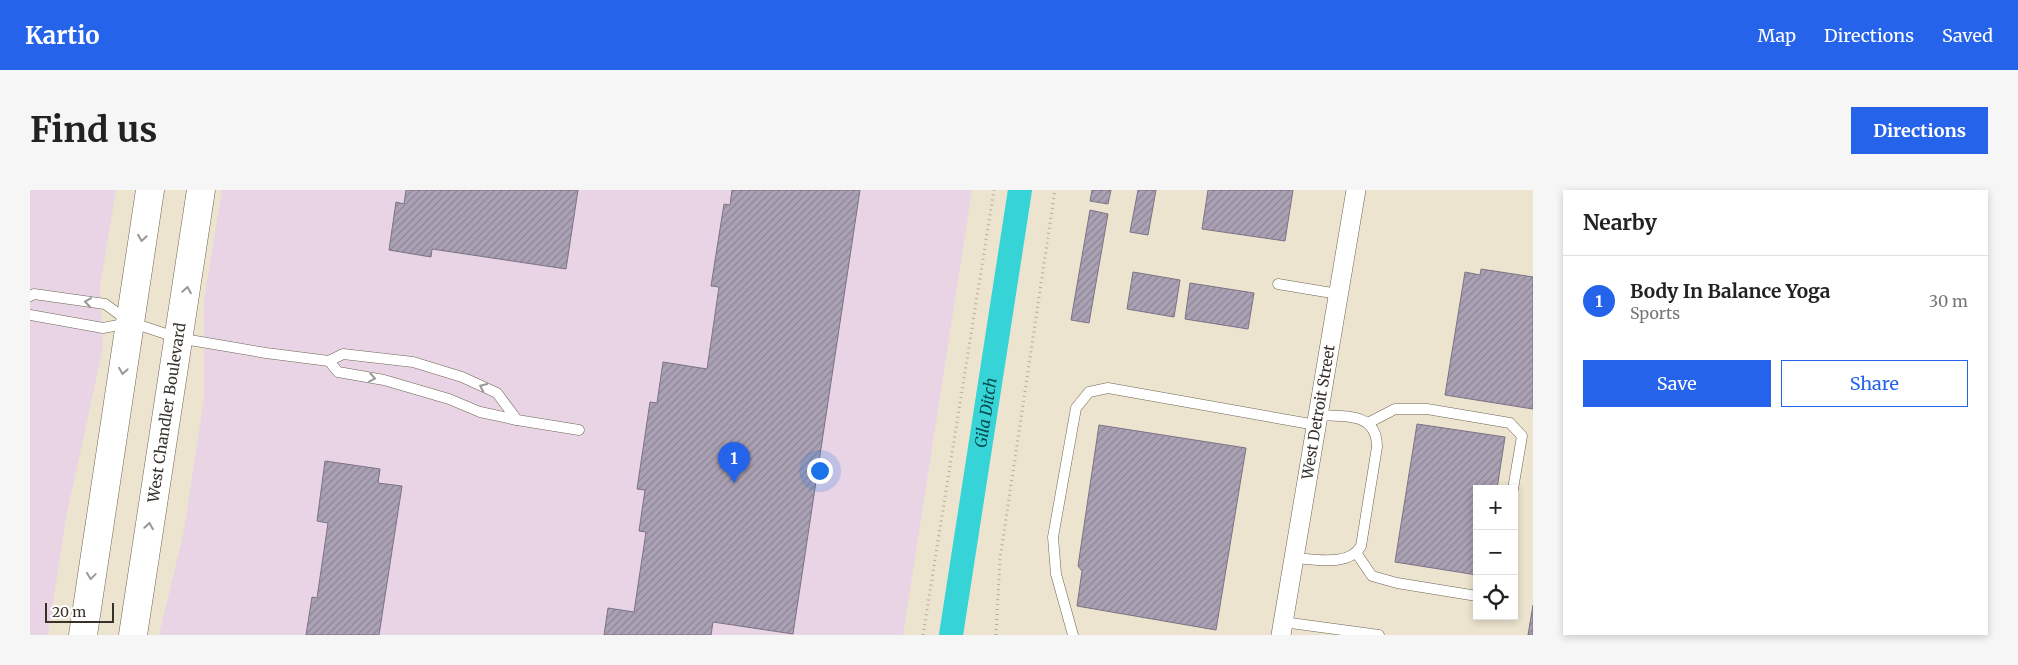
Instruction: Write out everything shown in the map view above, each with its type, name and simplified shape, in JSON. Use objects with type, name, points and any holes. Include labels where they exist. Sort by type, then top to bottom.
[{"type":"main road","points":[[83,635],[150,190]]},
{"type":"main road","name":"West Chandler Boulevard","points":[[133,635],[202,190]]},
{"type":"street","name":"West Detroit Street","points":[[1282,628],[1356,190]]},
{"type":"lane","points":[[1278,284],[1338,294]]},
{"type":"lane","points":[[30,296],[34,294],[105,304],[130,322],[178,338],[266,353],[329,361],[343,354],[405,361],[462,377],[497,393],[516,420]]},
{"type":"lane","points":[[30,315],[103,328],[130,322]]},
{"type":"lane","points":[[329,361],[338,372],[384,380],[449,399],[480,412],[579,430]]},
{"type":"lane","points":[[1073,635],[1056,574],[1053,537],[1076,408],[1089,392],[1108,388],[1316,420],[1359,418],[1368,422],[1377,438],[1377,447],[1361,546],[1357,554],[1349,558],[1339,559],[1294,558]]},
{"type":"lane","points":[[1368,422],[1395,410],[1427,409],[1510,423],[1522,436],[1514,485]]},
{"type":"lane","points":[[1357,554],[1372,576],[1397,583],[1473,595]]},
{"type":"lane","points":[[1282,628],[1379,635]]},
{"type":"path","points":[[923,635],[994,190]]},
{"type":"path","points":[[996,635],[1000,559],[1055,190]]},
{"type":"shaded area","points":[[30,190],[116,190],[100,286],[103,347],[66,518],[48,635],[30,635]]},
{"type":"shaded area","points":[[222,190],[972,190],[903,635],[159,635],[184,531],[204,398],[204,300]]},
{"type":"building","points":[[406,190],[578,190],[566,269],[432,249],[431,257],[389,250],[396,202],[404,204]]},
{"type":"building","points":[[732,190],[860,190],[793,634],[713,622],[711,635],[604,635],[608,608],[634,612],[646,532],[639,531],[645,490],[637,489],[650,402],[657,403],[663,362],[707,369],[719,287],[711,286],[724,204],[730,205]]},
{"type":"building","points":[[1092,190],[1111,190],[1108,204],[1090,201]]},
{"type":"building","points":[[1138,190],[1156,190],[1148,235],[1130,232]]},
{"type":"building","points":[[1208,190],[1293,190],[1285,241],[1202,229]]},
{"type":"building","points":[[1090,210],[1108,214],[1089,323],[1071,320]]},
{"type":"building","points":[[1481,269],[1533,277],[1533,409],[1445,395],[1465,272],[1480,275]]},
{"type":"building","points":[[1133,272],[1180,280],[1174,317],[1127,309]]},
{"type":"building","points":[[1190,283],[1254,293],[1248,329],[1185,319]]},
{"type":"building","points":[[1417,424],[1505,437],[1498,485],[1473,485],[1473,574],[1395,562]]},
{"type":"building","points":[[1099,425],[1246,448],[1216,630],[1077,606],[1082,571],[1078,566]]},
{"type":"building","points":[[325,461],[380,469],[378,483],[402,486],[379,635],[306,635],[312,597],[317,598],[328,523],[317,521]]},
{"type":"building","points":[[1533,605],[1533,635],[1528,635]]},
{"type":"waterway","name":"Gila Ditch","points":[[951,635],[1020,190]]},
{"type":"place","name":"Body In Balance Yoga","points":[[734,483]]}]
